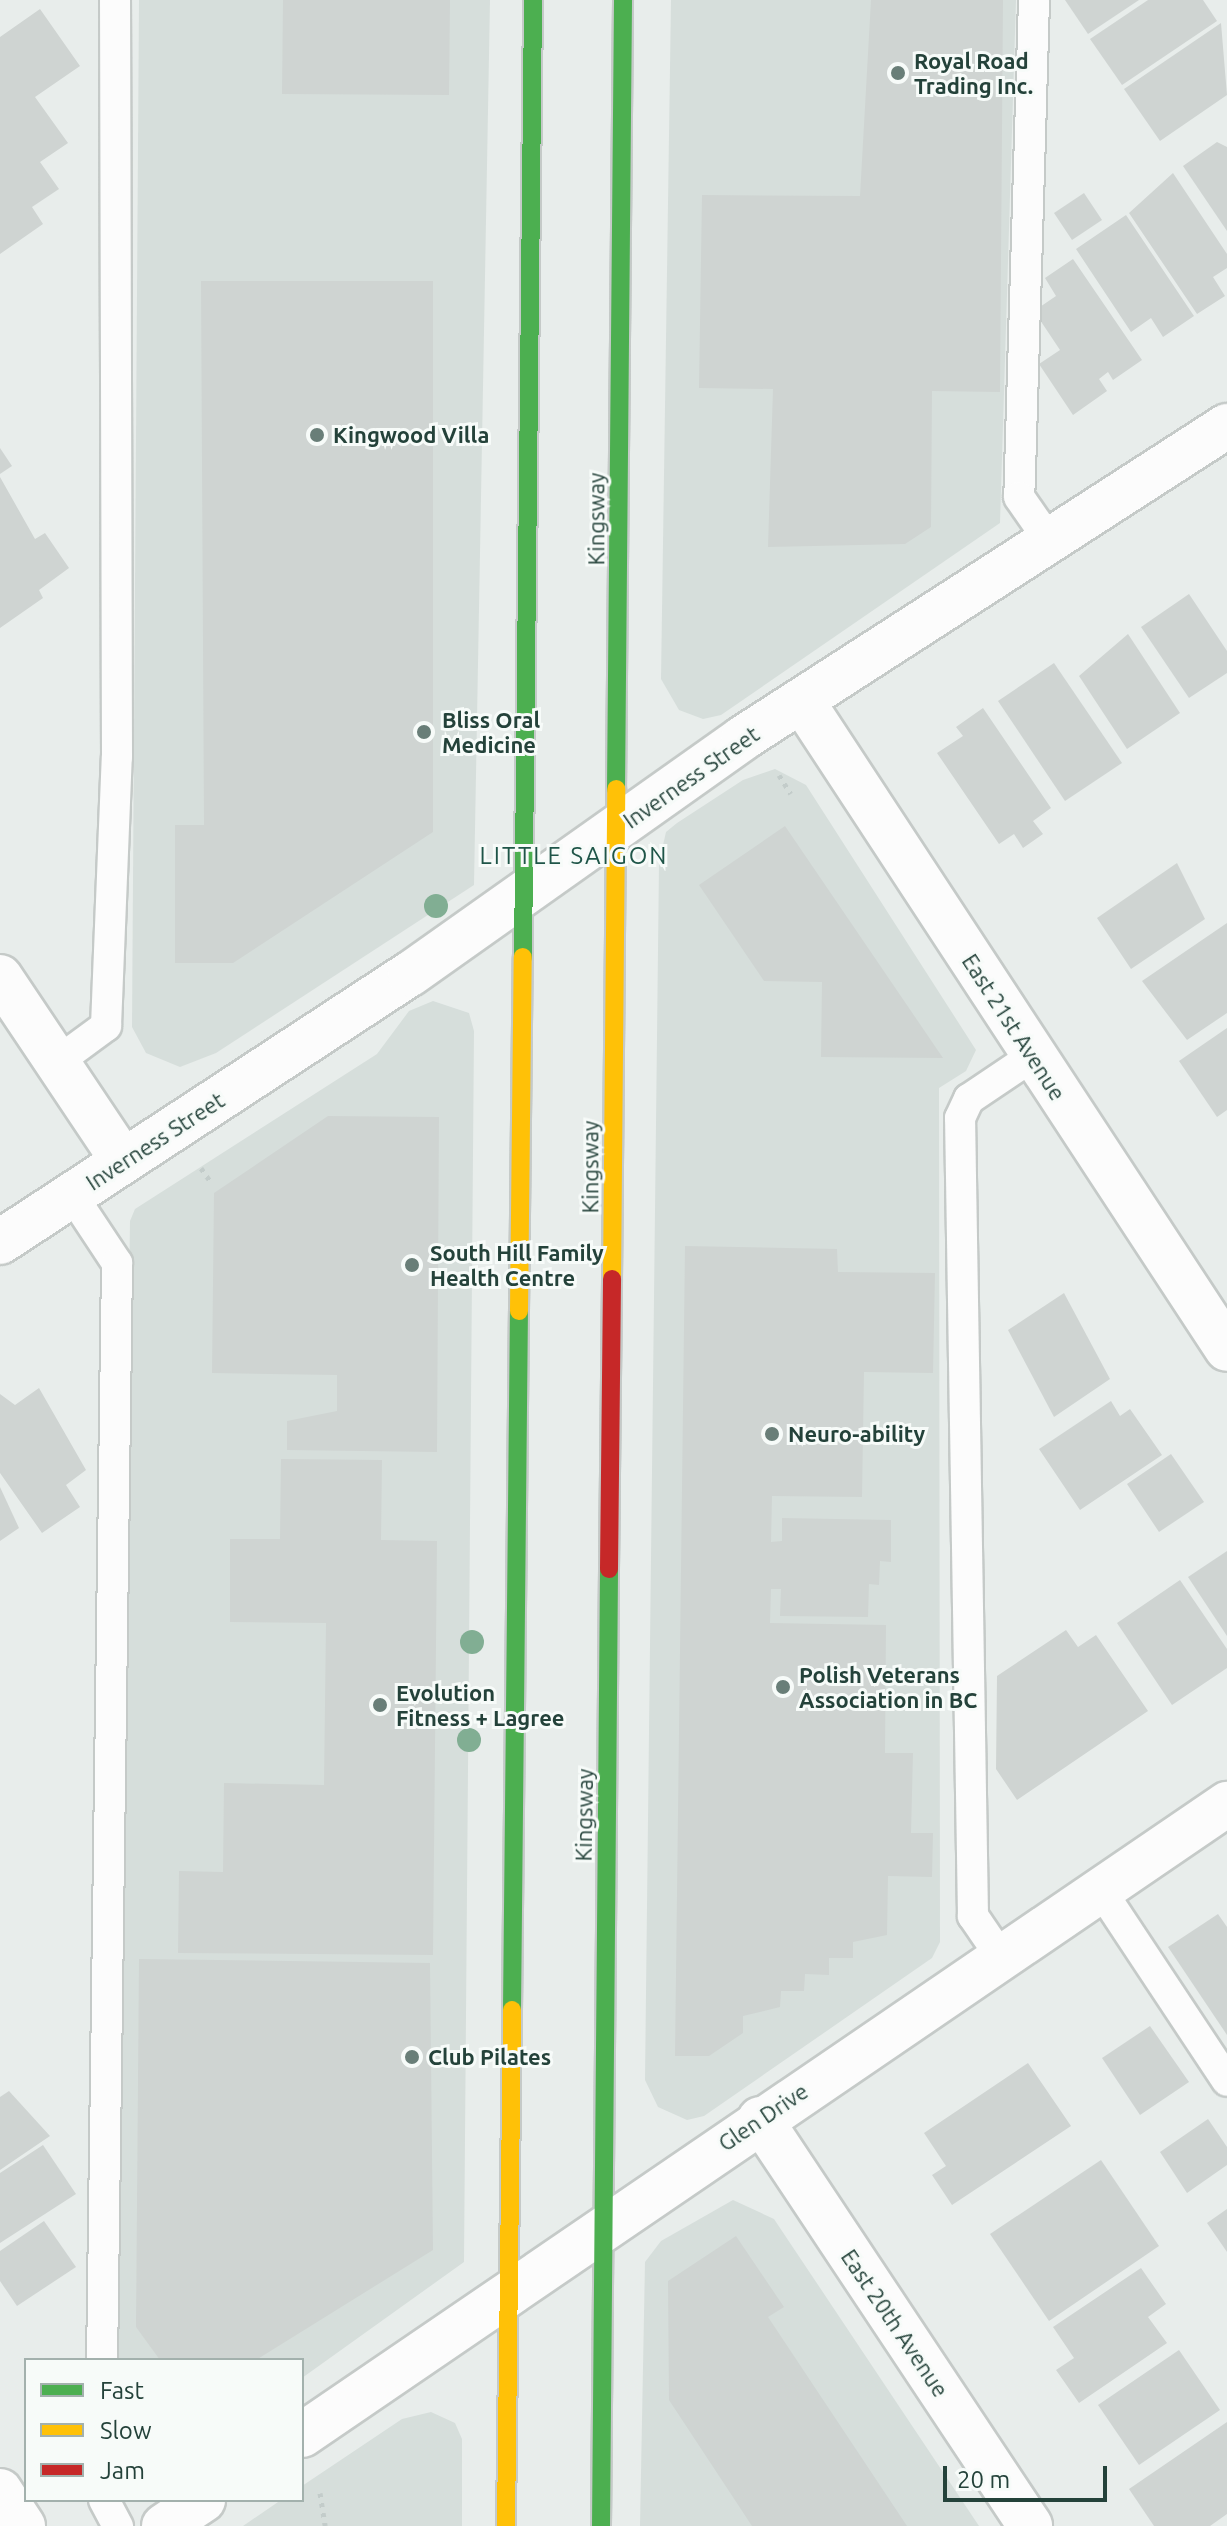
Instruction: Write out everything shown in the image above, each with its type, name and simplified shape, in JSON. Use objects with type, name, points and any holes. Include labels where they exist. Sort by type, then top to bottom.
[{"type":"main road","points":[[506,2526],[533,0]]},
{"type":"main road","name":"Kingsway","points":[[601,2526],[623,0]]},
{"type":"street","name":"Inverness Street","points":[[0,1242],[804,704],[1227,426]]},
{"type":"street","name":"East 21st Avenue","points":[[804,704],[1227,1349]]},
{"type":"street","points":[[0,977],[123,1161]]},
{"type":"street","name":"Glen Drive","points":[[304,2434],[508,2296],[604,2223],[1227,1804]]},
{"type":"street","name":"East 20th Avenue","points":[[760,2119],[1030,2526]]},
{"type":"street","points":[[0,2491],[23,2526]]},
{"type":"street","points":[[164,2526],[200,2502]]},
{"type":"lane","points":[[57,1062],[106,1026],[117,757],[115,0]]},
{"type":"lane","points":[[1034,0],[1019,497],[1051,543]]},
{"type":"lane","points":[[1001,1957],[973,1916],[960,1118],[969,1099],[1033,1056]]},
{"type":"lane","points":[[72,1195],[117,1263],[102,2358]]},
{"type":"lane","points":[[1100,1889],[1227,2081]]},
{"type":"lane","points":[[105,2502],[118,2526]]},
{"type":"path","points":[[775,769],[791,794]]},
{"type":"path","points":[[201,1167],[210,1181]]},
{"type":"path","points":[[320,2493],[325,2526]]},
{"type":"shaded area","points":[[139,0],[490,0],[474,885],[216,1053],[180,1067],[146,1053],[132,1027]]},
{"type":"shaded area","points":[[671,0],[1016,0],[1000,523],[721,715],[703,719],[679,710],[661,679]]},
{"type":"shaded area","points":[[775,769],[806,785],[976,1050],[966,1071],[939,1088],[940,1942],[932,1958],[704,2116],[687,2120],[658,2107],[645,2080],[659,863],[666,832],[677,823],[743,780]]},
{"type":"shaded area","points":[[433,1001],[469,1013],[474,1031],[464,2262],[304,2377],[304,2358],[114,2358],[130,1221],[135,1209],[377,1054],[409,1011]]},
{"type":"shaded area","points":[[733,2200],[774,2219],[979,2526],[640,2526],[645,2262],[661,2241]]},
{"type":"shaded area","points":[[431,2412],[455,2423],[462,2439],[462,2526],[243,2526],[278,2502],[304,2502],[304,2485],[402,2419]]},
{"type":"building","points":[[283,0],[450,0],[449,95],[282,94]]},
{"type":"building","points":[[871,0],[1003,0],[1000,392],[932,391],[931,527],[905,544],[768,547],[773,389],[699,388],[702,195],[860,196]]},
{"type":"building","points":[[1065,0],[1139,0],[1088,34]]},
{"type":"building","points":[[1148,0],[1203,0],[1217,21],[1122,85],[1090,39]]},
{"type":"building","points":[[40,9],[80,66],[35,97],[68,143],[40,162],[59,189],[32,207],[43,224],[0,254],[0,37]]},
{"type":"building","points":[[1221,23],[1227,95],[1160,141],[1124,89]]},
{"type":"building","points":[[1217,142],[1227,147],[1227,231],[1183,166]]},
{"type":"building","points":[[1173,173],[1227,254],[1227,268],[1213,277],[1225,296],[1197,314],[1129,213]]},
{"type":"building","points":[[1084,193],[1102,220],[1072,240],[1054,213]]},
{"type":"building","points":[[1126,215],[1194,316],[1163,337],[1151,318],[1131,332],[1076,249]]},
{"type":"building","points":[[1073,259],[1142,360],[1113,380],[1108,372],[1099,379],[1107,391],[1073,415],[1039,364],[1060,350],[1034,311],[1056,296],[1045,278]]},
{"type":"building","points":[[201,281],[433,281],[433,832],[233,963],[175,963],[175,825],[204,825]]},
{"type":"building","points":[[0,448],[12,466],[0,474]]},
{"type":"building","points":[[0,477],[35,539],[45,533],[69,568],[39,590],[43,598],[0,628]]},
{"type":"building","points":[[1189,594],[1227,651],[1227,673],[1189,698],[1141,627]]},
{"type":"building","points":[[1128,634],[1180,713],[1127,749],[1079,676]]},
{"type":"building","points":[[1054,663],[1122,763],[1065,801],[998,701]]},
{"type":"building","points":[[983,708],[1051,808],[1033,821],[1043,834],[1023,848],[1014,834],[999,844],[937,753],[963,736],[956,727]]},
{"type":"building","points":[[785,826],[943,1058],[821,1057],[822,982],[764,981],[699,885]]},
{"type":"building","points":[[1177,863],[1205,919],[1131,969],[1097,918]]},
{"type":"building","points":[[1227,923],[1227,1013],[1187,1040],[1142,981]]},
{"type":"building","points":[[1227,1028],[1227,1110],[1217,1117],[1179,1061]]},
{"type":"building","points":[[328,1116],[439,1117],[437,1452],[287,1450],[287,1421],[337,1411],[337,1375],[212,1373],[214,1193]]},
{"type":"building","points":[[685,1246],[837,1249],[838,1272],[935,1273],[933,1373],[864,1372],[862,1497],[772,1496],[771,1542],[782,1541],[782,1518],[891,1520],[891,1562],[880,1561],[879,1585],[869,1584],[868,1617],[780,1616],[781,1589],[771,1589],[770,1623],[886,1625],[885,1753],[913,1753],[911,1833],[933,1833],[932,1877],[888,1876],[887,1935],[853,1942],[853,1958],[829,1958],[829,1975],[805,1974],[804,1991],[781,1991],[780,2007],[743,2016],[743,2033],[709,2056],[675,2056]]},
{"type":"building","points":[[1064,1293],[1110,1379],[1054,1417],[1008,1330]]},
{"type":"building","points":[[39,1388],[86,1470],[66,1485],[80,1507],[42,1533],[0,1473],[0,1394],[15,1405]]},
{"type":"building","points":[[1111,1401],[1120,1416],[1130,1409],[1162,1455],[1080,1510],[1039,1449]]},
{"type":"building","points":[[1171,1454],[1204,1502],[1159,1532],[1127,1484]]},
{"type":"building","points":[[281,1459],[382,1460],[381,1540],[437,1541],[433,1955],[178,1953],[179,1871],[223,1872],[224,1783],[324,1785],[326,1623],[230,1622],[230,1539],[280,1539]]},
{"type":"building","points":[[0,1487],[19,1528],[0,1541]]},
{"type":"building","points":[[1227,1551],[1227,1636],[1188,1577]]},
{"type":"building","points":[[1180,1580],[1227,1649],[1227,1668],[1172,1705],[1117,1623]]},
{"type":"building","points":[[1066,1630],[1078,1647],[1096,1635],[1148,1711],[1017,1800],[996,1769],[997,1676]]},
{"type":"building","points":[[1218,1914],[1227,1927],[1227,2035],[1168,1947]]},
{"type":"building","points":[[139,1959],[430,1963],[433,2250],[259,2358],[159,2358],[136,2327]]},
{"type":"building","points":[[1150,2026],[1189,2082],[1140,2115],[1102,2058]]},
{"type":"building","points":[[1028,2063],[1071,2126],[952,2205],[932,2175],[946,2166],[924,2133]]},
{"type":"building","points":[[9,2091],[50,2136],[0,2170],[0,2097]]},
{"type":"building","points":[[1208,2119],[1227,2147],[1227,2165],[1187,2193],[1160,2152]]},
{"type":"building","points":[[43,2145],[76,2194],[0,2243],[0,2173]]},
{"type":"building","points":[[1101,2160],[1159,2246],[1049,2321],[990,2234]]},
{"type":"building","points":[[1227,2209],[1227,2252],[1207,2223]]},
{"type":"building","points":[[44,2221],[76,2267],[17,2306],[0,2281],[0,2251]]},
{"type":"building","points":[[736,2236],[784,2307],[768,2317],[907,2526],[752,2526],[669,2400],[668,2281]]},
{"type":"building","points":[[1141,2268],[1166,2304],[1148,2317],[1167,2343],[1079,2403],[1056,2370],[1074,2358],[1053,2327]]},
{"type":"building","points":[[1179,2350],[1220,2410],[1139,2465],[1098,2405]]},
{"type":"building","points":[[1227,2422],[1227,2514],[1210,2526],[1154,2526],[1129,2489]]},
{"type":"traffic: fast","points":[[523,957],[533,0]]},
{"type":"traffic: fast","points":[[616,789],[623,0]]},
{"type":"traffic: fast","points":[[512,2010],[519,1311]]},
{"type":"traffic: fast","points":[[601,2526],[609,1569]]},
{"type":"traffic: slow","points":[[612,1279],[616,789]]},
{"type":"traffic: slow","points":[[519,1311],[523,957]]},
{"type":"traffic: slow","points":[[506,2526],[512,2010]]},
{"type":"traffic: jam","points":[[609,1569],[612,1279]]},
{"type":"place","name":"Royal Road Trading Inc.","points":[[898,73]]},
{"type":"place","name":"Kingwood Villa","points":[[317,435]]},
{"type":"place","name":"Bliss Oral Medicine","points":[[424,732]]},
{"type":"place","name":"South Hill Family Health Centre","points":[[412,1265]]},
{"type":"place","name":"Neuro-ability","points":[[772,1434]]},
{"type":"place","name":"Polish Veterans Association in BC","points":[[783,1687]]},
{"type":"place","name":"Evolution Fitness + Lagree","points":[[380,1705]]},
{"type":"place","name":"Club Pilates","points":[[412,2057]]},
{"type":"district","name":"LITTLE SAIGON","points":[[574,856]]}]
